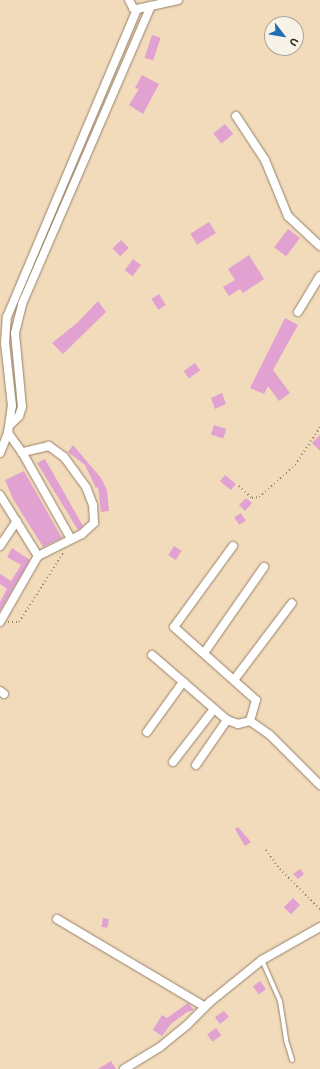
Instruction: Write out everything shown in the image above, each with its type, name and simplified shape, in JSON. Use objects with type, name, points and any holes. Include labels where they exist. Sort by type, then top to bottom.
[{"type":"street","points":[[129,0],[133,8],[137,9],[178,0]]},
{"type":"street","points":[[9,429],[19,416],[22,407],[15,333],[21,309],[151,6]]},
{"type":"street","points":[[0,453],[9,429],[12,406],[5,343],[7,317],[137,9]]},
{"type":"street","points":[[236,116],[265,160],[288,216],[320,246]]},
{"type":"street","points":[[298,312],[320,276]]},
{"type":"street","points":[[9,429],[71,539]]},
{"type":"street","points":[[0,622],[38,556],[82,534],[94,523],[93,505],[86,487],[64,457],[57,451],[42,446],[22,452]]},
{"type":"street","points":[[0,495],[38,556]]},
{"type":"street","points":[[0,546],[17,521]]},
{"type":"street","points":[[233,546],[174,627],[256,700],[250,721]]},
{"type":"street","points":[[204,653],[264,567]]},
{"type":"street","points":[[234,680],[292,603]]},
{"type":"street","points":[[152,655],[227,720],[238,724],[250,721]]},
{"type":"street","points":[[147,732],[184,682]]},
{"type":"street","points":[[173,762],[214,709]]},
{"type":"street","points":[[196,765],[227,720]]},
{"type":"street","points":[[250,721],[270,736],[320,785]]},
{"type":"street","points":[[58,919],[205,1007]]},
{"type":"street","points":[[124,1069],[160,1046],[262,960],[320,927]]},
{"type":"lane","points":[[262,960],[280,1001],[286,1040],[292,1060]]},
{"type":"path","points":[[240,486],[252,498],[259,498],[295,465],[320,427]]},
{"type":"path","points":[[0,622],[19,622],[63,552]]},
{"type":"path","points":[[266,850],[280,869],[320,909]]},
{"type":"building","points":[[152,35],[161,38],[153,61],[145,58]]},
{"type":"building","points":[[142,75],[159,84],[143,114],[129,105],[139,89],[135,88]]},
{"type":"building","points":[[225,124],[233,134],[222,144],[213,133]]},
{"type":"building","points":[[209,222],[216,233],[197,245],[190,234]]},
{"type":"building","points":[[288,229],[300,238],[286,256],[274,247]]},
{"type":"building","points":[[121,240],[129,248],[120,256],[113,248]]},
{"type":"building","points":[[249,255],[264,279],[243,293],[240,289],[229,296],[223,287],[235,280],[228,269]]},
{"type":"building","points":[[133,259],[141,265],[133,276],[125,270]]},
{"type":"building","points":[[159,294],[166,305],[158,310],[151,299]]},
{"type":"building","points":[[98,301],[106,312],[63,354],[52,343],[77,323]]},
{"type":"building","points":[[285,318],[298,325],[273,370],[290,393],[279,401],[268,386],[264,394],[250,388]]},
{"type":"building","points":[[195,363],[200,370],[189,379],[184,371]]},
{"type":"building","points":[[222,393],[226,404],[215,409],[211,398]]},
{"type":"building","points":[[214,425],[226,429],[223,439],[211,435]]},
{"type":"building","points":[[320,435],[320,451],[312,443]]},
{"type":"building","points":[[73,445],[101,478],[107,490],[109,511],[101,512],[98,487],[96,488],[85,465],[68,452]]},
{"type":"building","points":[[45,459],[83,526],[78,530],[37,463]]},
{"type":"building","points":[[24,471],[62,538],[43,547],[13,499],[5,480]]},
{"type":"building","points":[[225,475],[236,484],[231,490],[220,481]]},
{"type":"building","points":[[246,498],[252,503],[245,511],[239,505]]},
{"type":"building","points":[[241,513],[246,521],[239,525],[234,517]]},
{"type":"building","points":[[174,546],[182,551],[176,560],[168,555]]},
{"type":"building","points":[[12,548],[30,560],[0,611],[0,602],[7,589],[0,584],[0,574],[11,581],[21,565],[7,557]]},
{"type":"building","points":[[238,827],[251,842],[245,846],[235,829]]},
{"type":"building","points":[[300,869],[304,874],[298,879],[293,874]]},
{"type":"building","points":[[293,898],[300,905],[291,914],[284,907]]},
{"type":"building","points":[[103,918],[109,919],[108,928],[102,927]]},
{"type":"building","points":[[260,981],[266,989],[259,994],[253,986]]},
{"type":"building","points":[[188,1003],[194,1010],[187,1012],[171,1024],[162,1036],[153,1030],[162,1015],[167,1018]]},
{"type":"building","points":[[224,1011],[229,1017],[220,1024],[215,1017]]},
{"type":"building","points":[[216,1028],[221,1035],[212,1042],[207,1034]]},
{"type":"building","points":[[111,1061],[116,1069],[98,1069]]}]
